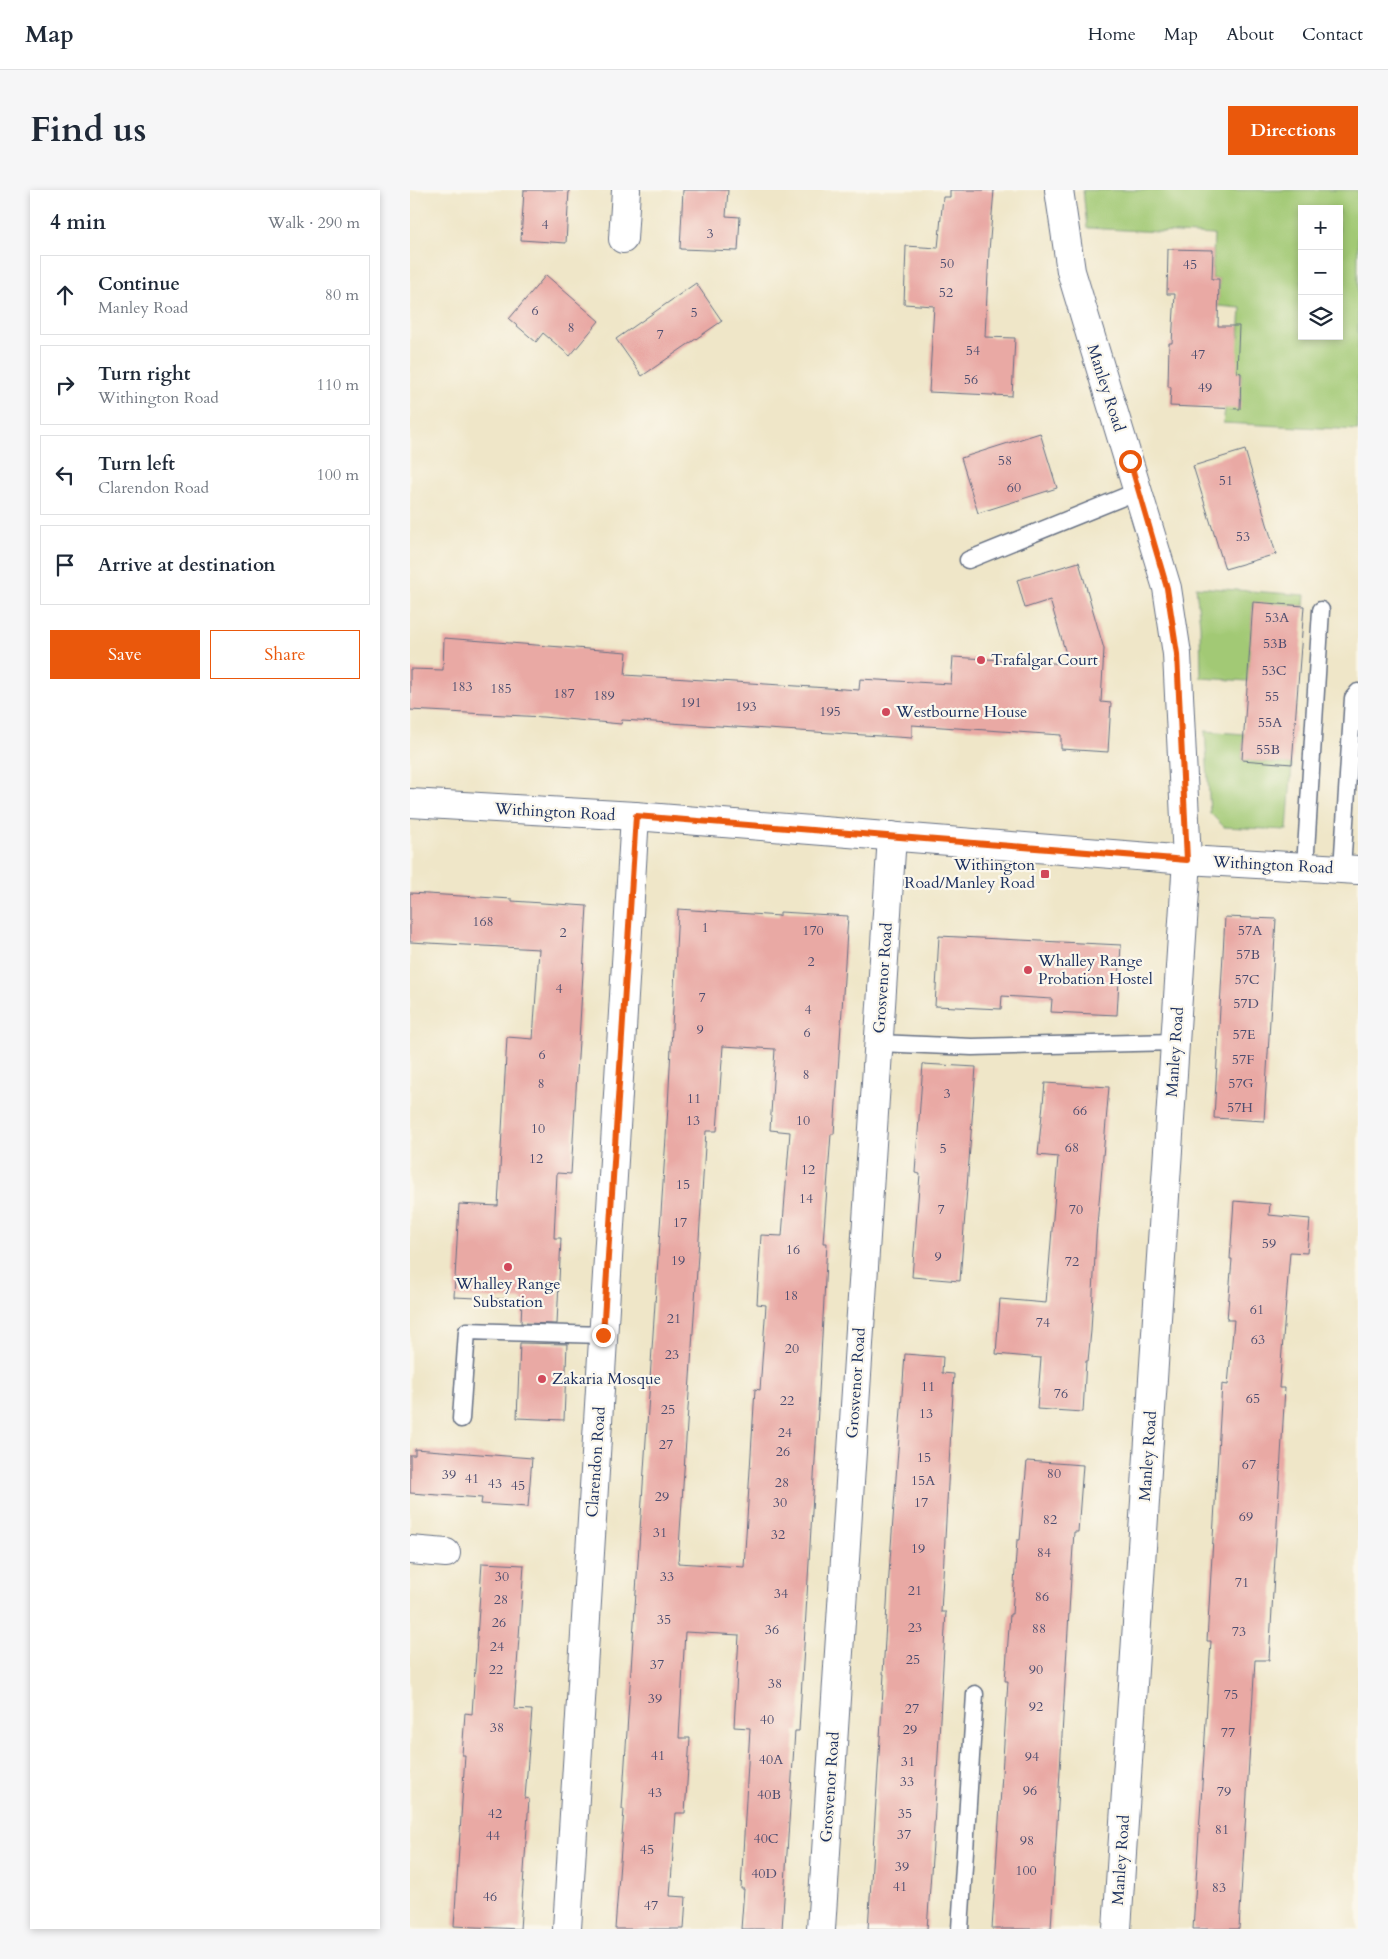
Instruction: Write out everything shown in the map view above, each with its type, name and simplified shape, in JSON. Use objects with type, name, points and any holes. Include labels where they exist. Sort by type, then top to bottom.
[{"type":"street","points":[[623,239],[626,190]]},
{"type":"street","name":"Manley Road","points":[[1059,190],[1071,270],[1167,588],[1177,654],[1187,860],[1117,1929]]},
{"type":"street","name":"Withington Road","points":[[410,803],[636,816],[1187,860],[1350,870]]},
{"type":"street","name":"Clarendon Road","points":[[567,1929],[636,816]]},
{"type":"street","name":"Grosvenor Road","points":[[821,1929],[892,836]]},
{"type":"street","points":[[410,1550],[446,1553]]},
{"type":"lane","points":[[968,560],[1138,491]]},
{"type":"lane","points":[[1305,867],[1321,610]]},
{"type":"lane","points":[[1350,870],[1353,698],[1358,692]]},
{"type":"lane","points":[[878,1043],[972,1047],[1175,1042]]},
{"type":"lane","points":[[461,1419],[467,1331],[603,1335]]},
{"type":"lane","points":[[960,1929],[975,1694]]},
{"type":"green space","points":[[1083,190],[1358,190],[1358,430],[1223,423],[1226,403],[1240,403],[1241,373],[1226,372],[1228,338],[1239,338],[1241,308],[1218,306],[1219,279],[1212,279],[1214,235],[1087,228]]},
{"type":"green space","points":[[1196,587],[1305,595],[1304,606],[1253,603],[1248,681],[1201,678],[1200,625]]},
{"type":"green space","points":[[1205,731],[1244,734],[1242,760],[1292,764],[1287,830],[1224,827],[1210,813]]},
{"type":"building","points":[[524,190],[569,190],[566,243],[521,240]]},
{"type":"building","points":[[683,190],[728,190],[726,216],[740,217],[738,251],[680,249]]},
{"type":"building","points":[[950,190],[994,190],[985,337],[1015,338],[1012,396],[929,392],[934,306],[904,304],[906,246],[938,248],[943,197],[950,197]]},
{"type":"building","points":[[1168,249],[1213,250],[1212,279],[1219,279],[1218,326],[1239,326],[1237,372],[1241,373],[1240,409],[1170,406],[1171,387],[1168,387],[1169,343],[1172,343],[1175,294],[1167,294]]},
{"type":"building","points":[[546,275],[599,321],[570,356],[543,333],[536,342],[509,319]]},
{"type":"building","points":[[696,283],[722,321],[642,376],[616,339]]},
{"type":"building","points":[[1040,433],[1057,488],[978,513],[961,458]]},
{"type":"building","points":[[1245,450],[1276,554],[1225,569],[1193,466]]},
{"type":"building","points":[[1079,562],[1104,649],[1101,702],[1111,703],[1108,752],[1061,749],[1061,735],[912,725],[912,738],[622,720],[621,724],[543,717],[410,710],[410,669],[443,670],[444,638],[627,652],[625,675],[859,690],[860,679],[951,684],[953,657],[1069,664],[1050,600],[1025,608],[1017,580]]},
{"type":"building","points":[[1253,602],[1304,606],[1292,764],[1242,760]]},
{"type":"building","points":[[410,893],[587,906],[571,1174],[557,1173],[554,1238],[561,1238],[557,1324],[521,1323],[522,1300],[454,1297],[459,1204],[498,1206],[507,1037],[533,1039],[539,949],[410,942]]},
{"type":"building","points":[[678,909],[780,916],[780,912],[848,916],[834,1134],[831,1134],[823,1243],[827,1243],[799,1731],[795,1731],[782,1929],[741,1929],[744,1889],[741,1889],[750,1728],[734,1727],[739,1635],[685,1632],[679,1738],[690,1738],[685,1813],[676,1813],[670,1896],[686,1897],[684,1929],[615,1929],[668,1107]],"holes":[[[723,1046],[775,1049],[770,1130],[790,1132],[782,1236],[761,1235],[757,1304],[766,1305],[760,1390],[755,1389],[744,1567],[678,1563],[706,1131],[717,1131]]]},
{"type":"building","points":[[1225,917],[1276,919],[1264,1121],[1214,1118]]},
{"type":"building","name":"Whalley Range Probation Hostel","points":[[939,936],[1121,945],[1117,1015],[1051,1012],[1052,999],[1002,996],[1001,1009],[935,1006]]},
{"type":"building","points":[[923,1064],[976,1067],[960,1281],[912,1277],[920,1174],[915,1173]]},
{"type":"building","points":[[1045,1083],[1109,1087],[1096,1237],[1091,1331],[1088,1361],[1086,1361],[1083,1412],[1037,1409],[1041,1358],[996,1354],[1000,1299],[1046,1303],[1058,1157],[1038,1155]]},
{"type":"building","points":[[1234,1201],[1270,1204],[1269,1215],[1310,1219],[1307,1253],[1290,1252],[1279,1388],[1285,1388],[1269,1660],[1255,1660],[1239,1929],[1193,1929],[1211,1641],[1207,1641],[1222,1384],[1228,1385],[1234,1320],[1227,1320]]},
{"type":"building","name":"Zakaria Mosque","points":[[520,1343],[567,1344],[564,1420],[517,1418]]},
{"type":"building","points":[[905,1354],[943,1357],[942,1373],[954,1374],[941,1612],[946,1612],[933,1844],[927,1929],[868,1929],[888,1588]]},
{"type":"building","points":[[415,1449],[532,1458],[528,1507],[481,1504],[482,1498],[410,1493],[410,1455],[415,1455]]},
{"type":"building","points":[[1027,1461],[1083,1465],[1078,1532],[1074,1532],[1051,1929],[992,1929],[1008,1681],[1005,1681],[1010,1614],[1012,1614],[1017,1540],[1020,1540]]},
{"type":"building","points":[[482,1563],[524,1565],[514,1709],[532,1710],[525,1798],[529,1799],[520,1929],[454,1926],[465,1755],[462,1755],[465,1713],[472,1714]]},
{"type":"place","name":"Trafalgar Court","points":[[981,660]]},
{"type":"place","name":"Westbourne House","points":[[886,712]]},
{"type":"place","name":"Withington Road/Manley Road","points":[[1045,874]]},
{"type":"place","name":"Whalley Range Probation Hostel","points":[[1028,970]]},
{"type":"place","name":"Whalley Range Substation","points":[[508,1267]]},
{"type":"place","name":"Zakaria Mosque","points":[[542,1379]]},
{"type":"route","points":[[603,1335],[636,816],[1187,860],[1177,654],[1167,588],[1130,461]]}]
